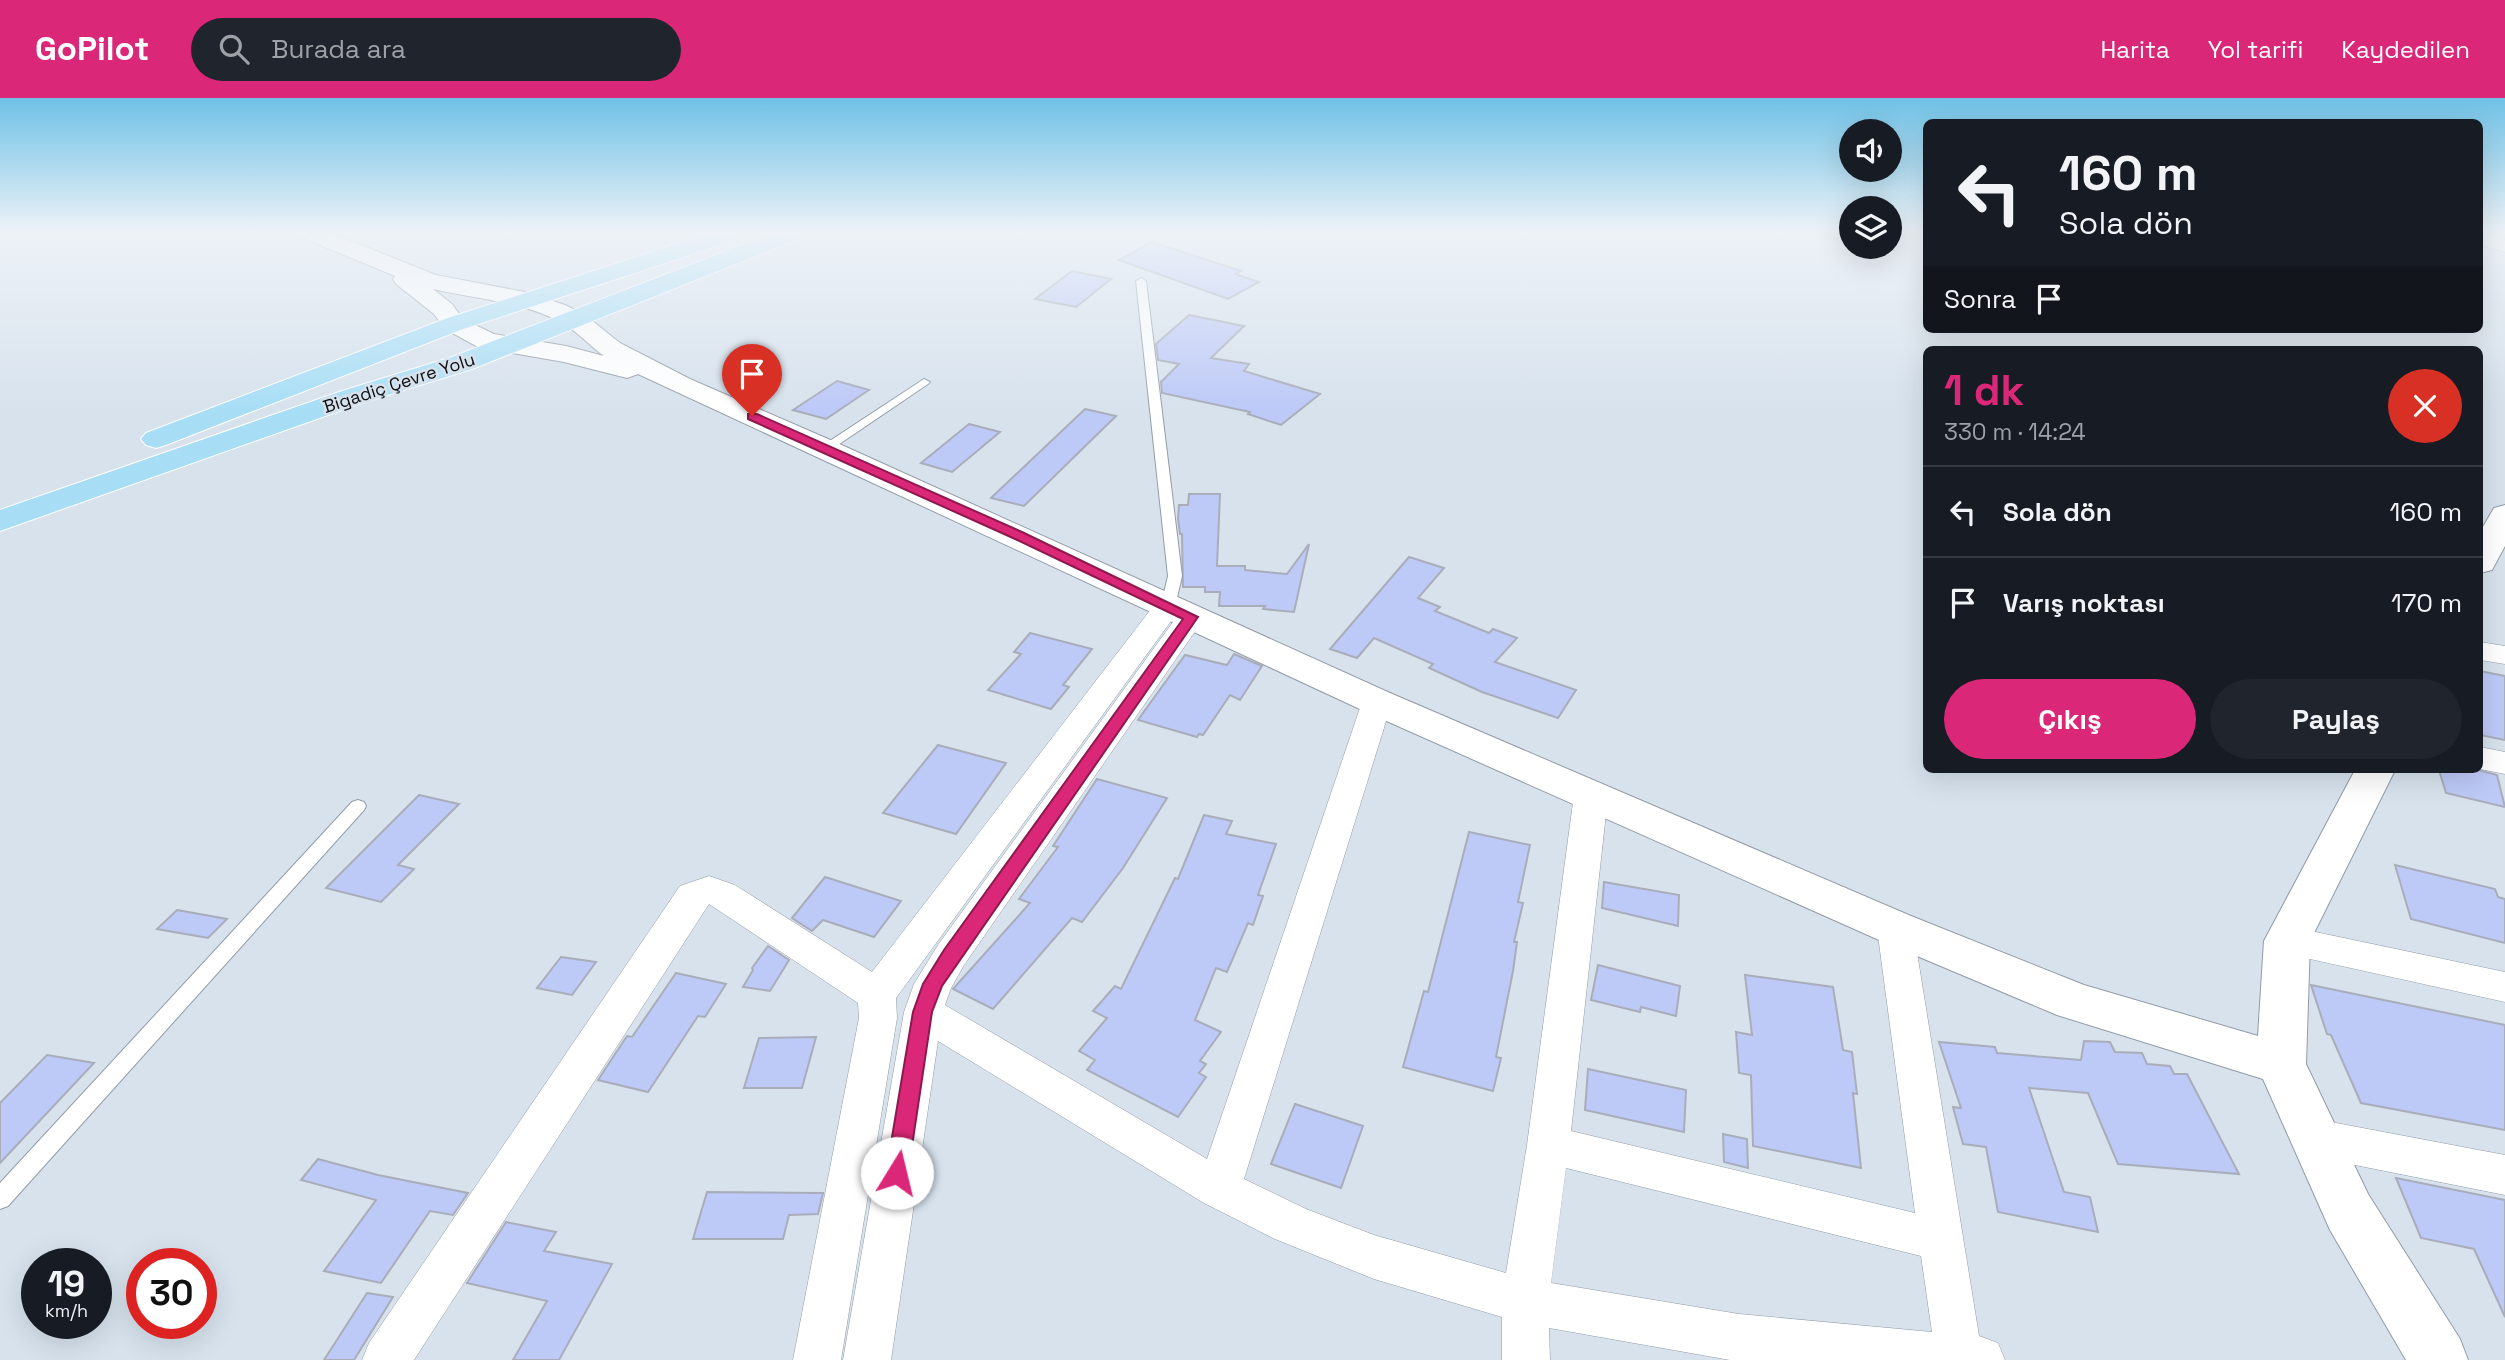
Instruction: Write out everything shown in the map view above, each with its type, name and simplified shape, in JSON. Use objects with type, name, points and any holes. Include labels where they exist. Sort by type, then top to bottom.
[{"type":"highway","name":"Bigadiç Çevre Yolu","points":[[0,496],[454,324],[548,292]]},
{"type":"highway","name":"Bigadiç Çevre Yolu","points":[[0,520],[511,345],[646,292]]},
{"type":"street","points":[[423,292],[443,309],[454,324],[487,341],[566,354],[680,384]]},
{"type":"street","points":[[487,292],[525,299],[576,320],[611,349],[680,384],[1377,702],[1895,928],[2074,1001],[2281,1063]]},
{"type":"street","points":[[2483,559],[2502,525]]},
{"type":"street","points":[[817,1360],[878,1018],[877,995],[1179,612]]},
{"type":"street","points":[[867,1360],[923,1012],[933,984],[1179,612]]},
{"type":"street","points":[[2483,651],[2505,655]]},
{"type":"street","points":[[1219,1189],[1377,702]]},
{"type":"street","points":[[2483,759],[2505,764]]},
{"type":"street","points":[[2373,773],[2287,941],[2281,1063],[2349,1212],[2439,1360]]},
{"type":"street","points":[[1526,1360],[1525,1301],[1548,1145],[1591,795]]},
{"type":"street","points":[[386,1360],[693,896],[709,890],[722,895],[877,995]]},
{"type":"street","points":[[923,1012],[1219,1189],[1291,1224],[1374,1257],[1525,1301],[1739,1338],[1970,1359],[1942,1240],[1895,928]]},
{"type":"street","points":[[2287,941],[2505,987]]},
{"type":"street","points":[[2315,1138],[2505,1175]]},
{"type":"street","points":[[1548,1145],[1942,1240]]},
{"type":"lane","points":[[1142,292],[1179,612]]},
{"type":"lane","points":[[825,448],[924,382]]},
{"type":"lane","points":[[0,1199],[358,806]]},
{"type":"building","points":[[1044,292],[1095,292],[1076,307],[1035,299]]},
{"type":"building","points":[[1208,292],[1241,292],[1228,299]]},
{"type":"building","points":[[1189,315],[1244,326],[1211,358],[1249,364],[1244,371],[1320,394],[1281,425],[1248,414],[1250,412],[1162,393],[1161,382],[1179,364],[1158,360],[1156,344]]},
{"type":"building","points":[[837,381],[869,390],[826,419],[793,410]]},
{"type":"building","points":[[1085,409],[1116,416],[1024,506],[991,498]]},
{"type":"building","points":[[969,424],[1000,432],[952,472],[921,463]]},
{"type":"building","points":[[1189,494],[1220,494],[1217,566],[1245,566],[1245,570],[1287,574],[1309,544],[1294,612],[1263,609],[1265,606],[1219,606],[1220,592],[1205,592],[1205,587],[1183,587],[1182,534],[1178,518],[1179,505],[1188,505]]},
{"type":"building","points":[[1409,557],[1444,568],[1418,598],[1440,607],[1435,611],[1489,633],[1493,629],[1517,638],[1495,662],[1576,690],[1558,718],[1482,692],[1429,668],[1433,664],[1374,638],[1357,658],[1330,649]]},
{"type":"building","points":[[1030,633],[1092,649],[1063,685],[1069,687],[1051,709],[988,690],[1021,654],[1014,652]]},
{"type":"building","points":[[1234,654],[1262,666],[1240,700],[1230,695],[1203,735],[1199,734],[1197,737],[1138,720],[1185,655],[1227,665]]},
{"type":"building","points":[[2483,672],[2505,676],[2505,740],[2483,736]]},
{"type":"building","points":[[938,745],[1006,763],[956,834],[883,813]]},
{"type":"building","points":[[2483,771],[2497,775],[2505,807],[2446,793],[2440,773]]},
{"type":"building","points":[[1097,779],[1167,798],[1123,868],[1082,922],[1072,918],[993,1009],[953,989],[1030,903],[1019,899],[1058,847],[1053,846]]},
{"type":"building","points":[[419,795],[459,804],[398,865],[414,869],[381,902],[326,888]]},
{"type":"building","points":[[1204,815],[1232,821],[1226,834],[1276,844],[1258,895],[1263,896],[1253,925],[1248,923],[1227,972],[1216,968],[1195,1020],[1221,1032],[1200,1061],[1206,1064],[1199,1073],[1206,1077],[1178,1117],[1087,1070],[1095,1060],[1079,1051],[1107,1018],[1093,1011],[1115,986],[1121,989],[1175,878],[1178,879]]},
{"type":"building","points":[[1469,832],[1530,845],[1518,902],[1523,903],[1514,942],[1517,942],[1513,971],[1496,1057],[1501,1058],[1493,1091],[1403,1067],[1424,991],[1428,992]]},
{"type":"building","points":[[2395,865],[2495,889],[2498,897],[2505,899],[2505,943],[2411,919]]},
{"type":"building","points":[[825,877],[901,901],[874,937],[823,920],[812,931],[792,918]]},
{"type":"building","points":[[1604,882],[1679,895],[1678,926],[1602,908]]},
{"type":"building","points":[[177,910],[227,919],[208,938],[157,929]]},
{"type":"building","points":[[768,946],[789,960],[770,991],[743,987],[752,968]]},
{"type":"building","points":[[561,957],[596,962],[572,995],[537,988]]},
{"type":"building","points":[[1598,965],[1680,986],[1676,1016],[1641,1007],[1640,1012],[1591,1000]]},
{"type":"building","points":[[676,973],[726,984],[705,1017],[698,1016],[648,1092],[598,1080],[627,1036],[632,1037]]},
{"type":"building","points":[[1745,975],[1833,987],[1843,1050],[1852,1052],[1857,1094],[1853,1093],[1861,1168],[1753,1146],[1751,1075],[1739,1073],[1736,1032],[1752,1035]]},
{"type":"building","points":[[2311,985],[2505,1025],[2505,1130],[2361,1103],[2331,1035],[2327,1034]]},
{"type":"building","points":[[816,1037],[802,1088],[744,1088],[759,1038]]},
{"type":"building","points":[[2084,1041],[2110,1042],[2115,1052],[2142,1053],[2147,1064],[2170,1066],[2174,1074],[2187,1074],[2239,1174],[2118,1164],[2088,1093],[2029,1088],[2064,1192],[2090,1197],[2098,1232],[1998,1212],[1986,1147],[1963,1144],[1953,1107],[1961,1108],[1939,1042],[1995,1047],[1997,1053],[2081,1060]]},
{"type":"building","points":[[47,1055],[94,1063],[0,1163],[0,1103]]},
{"type":"building","points":[[1588,1069],[1686,1090],[1684,1132],[1585,1110]]},
{"type":"building","points":[[1295,1104],[1363,1126],[1341,1188],[1271,1164]]},
{"type":"building","points":[[1723,1134],[1747,1139],[1748,1168],[1724,1162]]},
{"type":"building","points":[[318,1159],[378,1175],[468,1193],[453,1215],[430,1211],[381,1283],[324,1271],[376,1200],[301,1180]]},
{"type":"building","points":[[2396,1178],[2505,1200],[2505,1317],[2474,1249],[2421,1238]]},
{"type":"building","points":[[707,1192],[823,1193],[818,1214],[789,1215],[783,1239],[693,1239]]},
{"type":"building","points":[[506,1222],[556,1232],[544,1251],[612,1264],[559,1360],[513,1360],[547,1301],[467,1283]]},
{"type":"building","points":[[367,1293],[393,1297],[354,1360],[324,1360]]},
{"type":"route","points":[[752,416],[1017,535],[1191,617],[933,984],[923,1012],[897,1173]]}]
